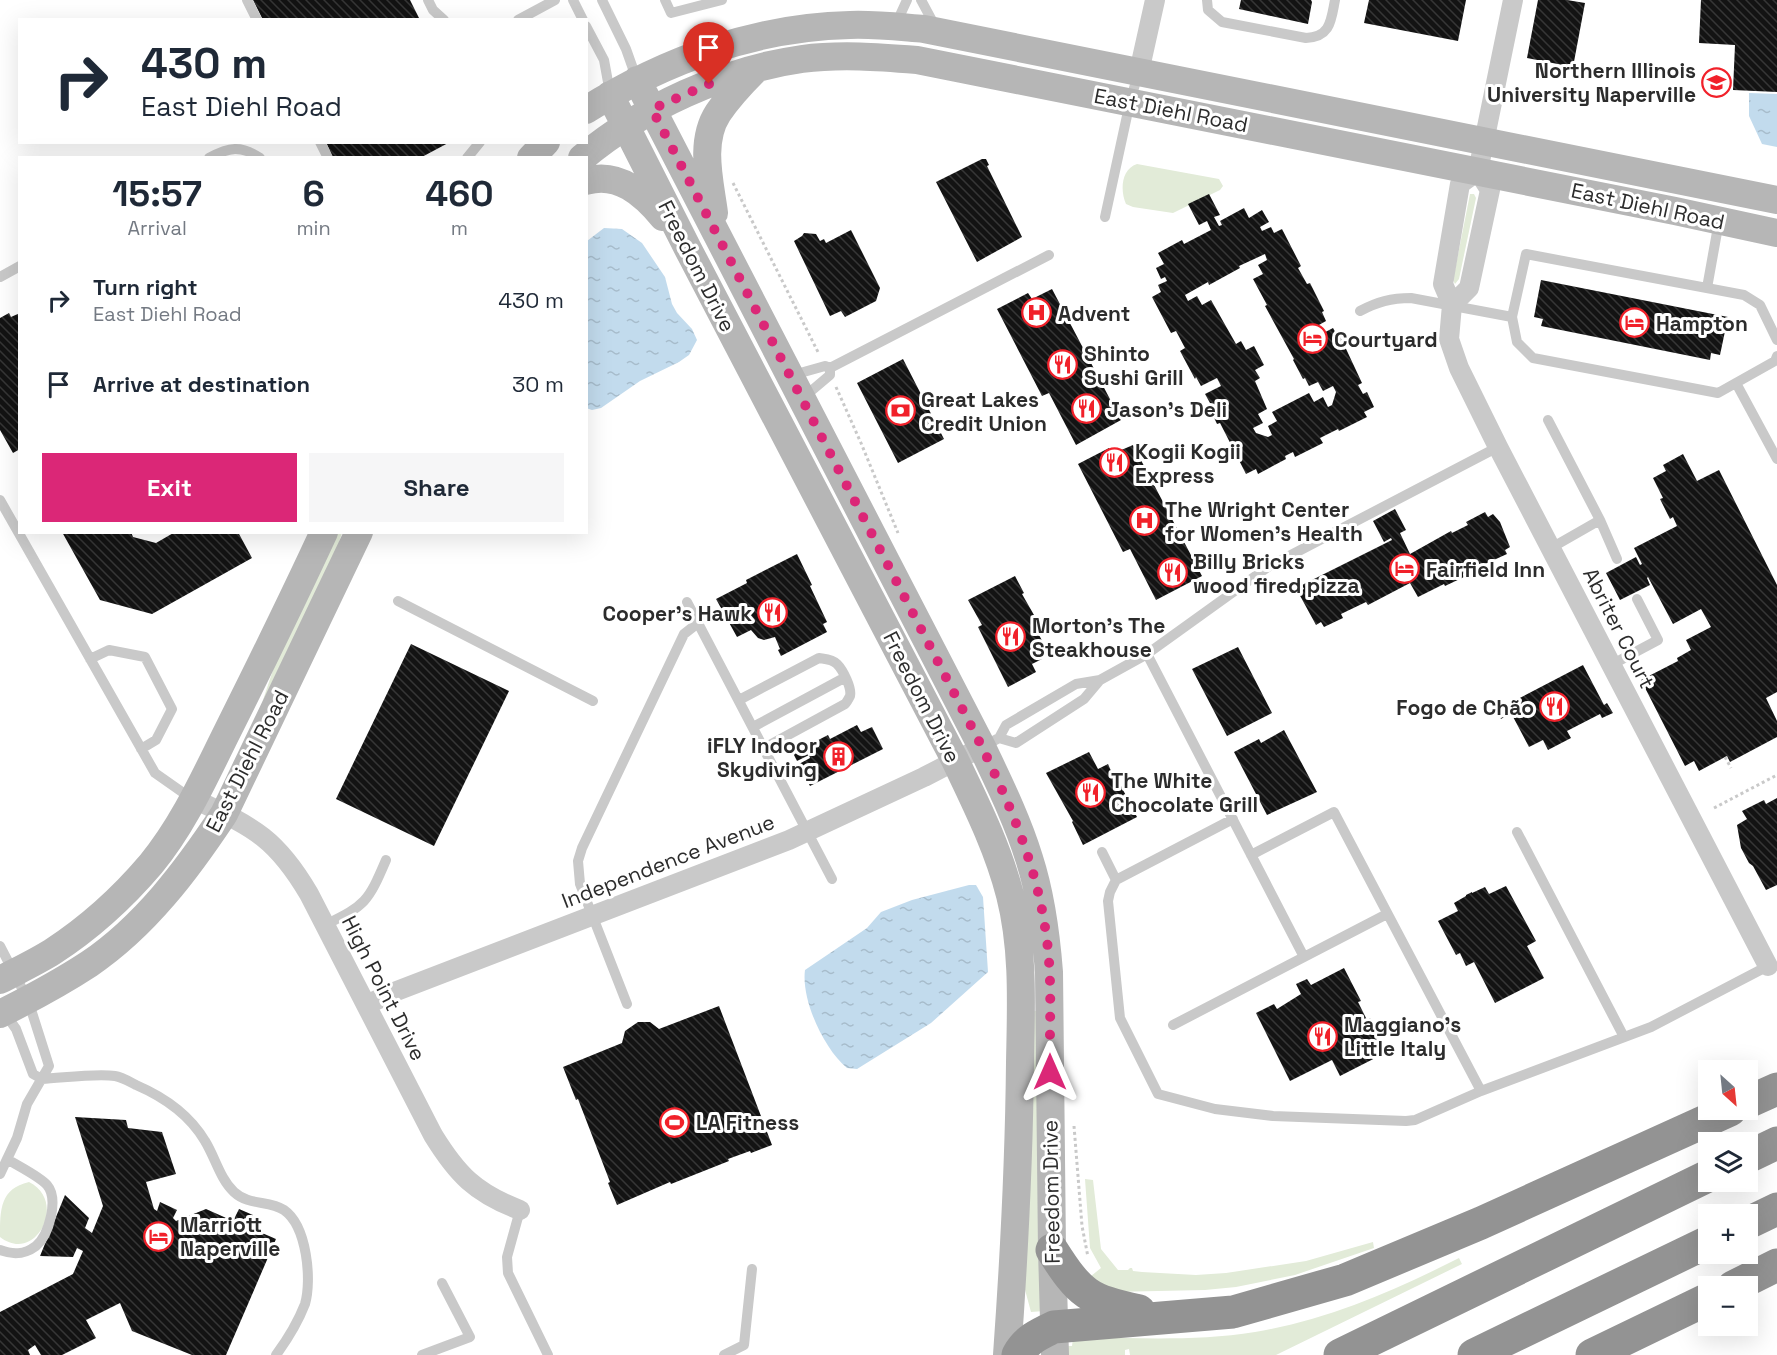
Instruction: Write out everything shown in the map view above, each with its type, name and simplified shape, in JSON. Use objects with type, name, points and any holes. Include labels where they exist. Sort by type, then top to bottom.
[{"type":"highway","points":[[1758,1098],[1777,1089]]},
{"type":"highway","points":[[1018,1355],[1022,1347],[1037,1334],[1055,1341],[1167,1317],[1233,1311],[1345,1280],[1513,1209],[1708,1120]]},
{"type":"highway","points":[[1758,1152],[1777,1143]]},
{"type":"highway","points":[[1340,1355],[1698,1181]]},
{"type":"highway","points":[[1758,1218],[1777,1209]]},
{"type":"highway","points":[[1474,1355],[1698,1247]]},
{"type":"highway","points":[[1052,1250],[1071,1280],[1098,1300],[1167,1317]]},
{"type":"highway","points":[[1755,1276],[1777,1265]]},
{"type":"highway","points":[[1592,1355],[1698,1304]]},
{"type":"street","points":[[1139,72],[1155,0]]},
{"type":"street","points":[[1452,305],[1469,288],[1490,190],[1478,171],[1513,0]]},
{"type":"street","name":"East Diehl Road","points":[[588,109],[637,80],[698,54],[770,34],[801,28],[850,25],[895,27],[938,32],[1777,200]]},
{"type":"street","name":"East Diehl Road","points":[[585,156],[652,109],[681,95],[755,69],[802,59],[837,57],[917,60],[1478,171],[1777,233]]},
{"type":"street","points":[[716,233],[707,162],[711,128],[717,114],[755,69]]},
{"type":"street","name":"Freedom Drive","points":[[637,80],[795,388],[991,742],[1029,858],[1046,935],[1049,972],[1055,1341]]},
{"type":"street","name":"Freedom Drive","points":[[610,95],[955,760],[998,857],[1010,895],[1019,952],[1021,984],[1020,1110],[1007,1355]]},
{"type":"street","points":[[533,156],[544,144]]},
{"type":"street","name":"Abriter Court","points":[[1478,171],[1460,184],[1443,284],[1452,305],[1449,339],[1459,368],[1768,966]]},
{"type":"street","points":[[588,181],[610,178],[633,188],[651,203],[688,249]]},
{"type":"street","name":"East Diehl Road","points":[[7,976],[52,952],[110,907],[152,863],[175,831],[194,800],[323,534]]},
{"type":"street","name":"East Diehl Road","points":[[8,1008],[90,963],[149,912],[196,856],[224,814],[358,534]]},
{"type":"street","name":"Independence Avenue","points":[[366,1005],[394,992],[690,880],[807,832],[924,777],[991,742]]},
{"type":"street","name":"High Point Drive","points":[[194,800],[257,831],[285,857],[300,878],[433,1135],[451,1164],[479,1190],[502,1204],[520,1210]]},
{"type":"lane","points":[[247,0],[256,18]]},
{"type":"lane","points":[[428,0],[433,10],[442,18]]},
{"type":"lane","points":[[522,18],[555,0]]},
{"type":"lane","points":[[573,0],[582,18]]},
{"type":"lane","points":[[602,0],[626,49],[637,80]]},
{"type":"lane","points":[[665,0],[672,13],[722,0]]},
{"type":"lane","points":[[895,27],[907,0]]},
{"type":"lane","points":[[921,0],[938,32]]},
{"type":"lane","points":[[1206,0],[1209,10],[1215,18],[1222,22],[1306,38],[1317,37],[1326,31],[1331,21],[1335,0]]},
{"type":"lane","points":[[588,30],[604,60],[610,95]]},
{"type":"lane","points":[[1105,217],[1130,102],[1139,72]]},
{"type":"lane","points":[[469,156],[478,144]]},
{"type":"lane","points":[[214,156],[232,149],[246,149],[257,156]]},
{"type":"lane","points":[[1707,288],[1719,220]]},
{"type":"lane","points":[[1776,360],[1718,393],[1533,358],[1517,342],[1512,317],[1526,254],[1744,295],[1761,305],[1777,340]]},
{"type":"lane","points":[[795,388],[826,363],[1048,255]]},
{"type":"lane","points":[[0,277],[18,267]]},
{"type":"lane","points":[[1360,311],[1377,302],[1395,298],[1411,298],[1512,317]]},
{"type":"lane","points":[[795,388],[830,375],[826,363]]},
{"type":"lane","points":[[1736,383],[1777,459]]},
{"type":"lane","points":[[1548,420],[1617,558]]},
{"type":"lane","points":[[991,742],[1006,725],[1076,684],[1100,680],[1147,654],[1268,567],[1498,447]]},
{"type":"lane","points":[[0,500],[18,532]]},
{"type":"lane","points":[[1551,548],[1600,520]]},
{"type":"lane","points":[[19,534],[155,773],[194,800]]},
{"type":"lane","points":[[1611,664],[1658,640],[1637,598]]},
{"type":"lane","points":[[398,601],[593,701]]},
{"type":"lane","points":[[687,602],[832,879]]},
{"type":"lane","points":[[627,1004],[580,884],[578,872],[582,848],[684,634],[698,623]]},
{"type":"lane","points":[[90,658],[109,650],[145,657],[172,709],[156,740],[141,749]]},
{"type":"lane","points":[[1147,654],[1304,957]]},
{"type":"lane","points":[[738,700],[819,658],[829,659],[837,664],[849,689],[850,697],[845,704],[764,748]]},
{"type":"lane","points":[[753,728],[844,678]]},
{"type":"lane","points":[[991,742],[1016,743],[1084,699],[1100,680]]},
{"type":"lane","points":[[1251,855],[1334,812],[1481,1091]]},
{"type":"lane","points":[[1233,819],[1116,880],[1108,901],[1120,1018],[1158,1095],[1215,1109],[1273,1116],[1415,1120],[1481,1091],[1651,1027],[1768,966]]},
{"type":"lane","points":[[1517,832],[1624,1037]]},
{"type":"lane","points":[[1102,852],[1116,880]]},
{"type":"lane","points":[[325,926],[356,909],[368,899],[386,860]]},
{"type":"lane","points":[[1173,1025],[1387,914]]},
{"type":"lane","points":[[0,946],[7,976],[8,1008],[33,1074],[42,1079],[117,1076],[150,1091],[191,1121],[205,1141],[232,1191],[242,1198],[285,1210],[293,1218],[304,1245],[307,1282],[305,1302],[288,1338],[276,1355]]},
{"type":"lane","points":[[0,1174],[17,1137],[27,1104],[49,1066],[8,1008]]},
{"type":"lane","points":[[0,1250],[10,1254],[19,1254],[37,1245],[53,1206],[53,1197],[46,1185],[7,1159]]},
{"type":"lane","points":[[520,1210],[507,1257],[508,1272],[548,1355]]},
{"type":"lane","points":[[724,1355],[744,1345],[752,1269]]},
{"type":"lane","points":[[422,1355],[470,1337],[442,1283]]},
{"type":"path","points":[[731,177],[826,363]]},
{"type":"path","points":[[833,381],[902,542]]},
{"type":"path","points":[[1725,757],[1731,768]]},
{"type":"path","points":[[1714,808],[1777,775]]},
{"type":"green space","points":[[1137,164],[1219,179],[1223,186],[1220,190],[1173,213],[1133,207],[1126,204],[1123,181],[1128,171]]},
{"type":"green space","points":[[1470,194],[1474,194],[1476,198],[1459,279],[1455,284],[1453,280]]},
{"type":"green space","points":[[335,534],[342,534],[262,703],[285,634]]},
{"type":"green space","points":[[1034,1011],[1036,1011],[1044,1311],[1031,1312],[1024,1286]]},
{"type":"green space","points":[[1085,1179],[1093,1180],[1101,1249],[1118,1270],[1132,1268],[1133,1271],[1142,1272],[1196,1275],[1226,1273],[1306,1261],[1373,1242],[1374,1248],[1295,1275],[1236,1287],[1111,1292],[1091,1276],[1101,1268],[1090,1248]]},
{"type":"green space","points":[[29,1182],[40,1191],[46,1203],[43,1227],[35,1237],[25,1243],[13,1243],[0,1237],[2,1209],[7,1195],[12,1190]]},
{"type":"green space","points":[[1459,1258],[1462,1264],[1276,1355],[1130,1355],[1129,1349],[1125,1350],[1125,1355],[1067,1355],[1066,1346],[1072,1346],[1073,1338],[1210,1337],[1282,1327],[1360,1303]]},
{"type":"water","points":[[1749,93],[1777,94],[1777,147],[1762,144],[1749,116]]},
{"type":"water","points":[[604,228],[622,229],[642,243],[665,277],[672,304],[677,313],[692,329],[697,340],[689,355],[679,362],[640,381],[601,408],[592,410],[588,409],[588,240]]},
{"type":"water","points":[[976,885],[983,897],[988,972],[931,1023],[857,1069],[847,1068],[830,1049],[810,1009],[805,970],[867,928],[881,912],[912,900]]},
{"type":"building","points":[[253,0],[410,0],[419,18],[262,18]]},
{"type":"building","points":[[1241,0],[1311,0],[1308,24],[1239,9]]},
{"type":"building","points":[[1369,0],[1466,0],[1458,41],[1364,23]]},
{"type":"building","points":[[1538,0],[1567,0],[1585,3],[1573,67],[1527,58]]},
{"type":"building","points":[[1701,0],[1777,0],[1777,92],[1733,90],[1735,45],[1699,43]]},
{"type":"building","points":[[327,144],[446,144],[424,156],[332,156]]},
{"type":"building","points":[[986,159],[989,165],[987,166],[1022,237],[977,262],[936,182]]},
{"type":"building","name":"Courtyard","points":[[1209,194],[1220,215],[1214,217],[1219,226],[1222,225],[1220,221],[1244,208],[1249,218],[1262,210],[1269,222],[1260,227],[1262,231],[1271,227],[1274,233],[1282,229],[1301,266],[1298,268],[1307,284],[1310,283],[1324,311],[1322,312],[1326,321],[1310,330],[1314,338],[1333,328],[1338,337],[1340,336],[1362,383],[1358,385],[1363,394],[1367,392],[1374,407],[1364,412],[1367,417],[1320,438],[1323,443],[1295,457],[1293,452],[1285,456],[1286,459],[1258,474],[1256,469],[1246,474],[1220,423],[1217,424],[1208,405],[1210,403],[1205,394],[1221,386],[1217,378],[1201,386],[1196,377],[1195,379],[1180,351],[1185,348],[1176,331],[1171,333],[1152,297],[1161,292],[1158,285],[1167,281],[1165,277],[1161,279],[1156,268],[1164,264],[1158,253],[1182,240],[1184,244],[1211,230],[1207,221],[1199,225],[1188,204]],"holes":[[[1265,254],[1267,260],[1258,265],[1263,274],[1253,279],[1293,360],[1309,386],[1318,382],[1323,391],[1333,386],[1336,392],[1332,405],[1328,407],[1323,397],[1314,402],[1309,393],[1272,412],[1277,421],[1268,426],[1272,435],[1268,437],[1256,433],[1253,428],[1263,423],[1258,414],[1267,409],[1255,381],[1260,378],[1255,370],[1264,365],[1254,346],[1246,350],[1241,341],[1236,344],[1211,300],[1202,305],[1197,296],[1188,301],[1185,295],[1208,282],[1209,285],[1240,268],[1239,266]]]},
{"type":"building","points":[[851,230],[880,288],[876,301],[845,317],[841,311],[830,316],[794,241],[804,233],[816,234],[820,241],[824,239],[826,243]]},
{"type":"building","name":"Hampton","points":[[1541,280],[1728,317],[1720,355],[1711,353],[1710,360],[1541,326],[1543,319],[1534,317]]},
{"type":"building","points":[[1052,289],[1121,420],[1076,445],[1049,393],[1042,396],[997,309],[1028,293],[1032,299]]},
{"type":"building","points":[[9,313],[11,317],[18,314],[18,450],[13,453],[0,430],[0,318]]},
{"type":"building","points":[[903,359],[944,439],[898,463],[857,383]]},
{"type":"building","points":[[1133,445],[1202,576],[1156,600],[1130,549],[1123,552],[1078,464],[1109,448],[1112,454]]},
{"type":"building","points":[[1683,454],[1697,481],[1719,470],[1777,585],[1777,692],[1766,698],[1777,721],[1777,737],[1730,762],[1727,756],[1699,771],[1694,761],[1685,766],[1641,680],[1678,661],[1677,658],[1691,650],[1686,640],[1711,627],[1701,609],[1673,624],[1648,577],[1650,585],[1620,600],[1606,573],[1636,557],[1640,565],[1642,564],[1634,548],[1677,526],[1673,517],[1670,519],[1660,499],[1663,498],[1653,478],[1666,471],[1663,465]]},
{"type":"building","name":"Fairfield Inn","points":[[1395,509],[1406,530],[1400,533],[1410,554],[1451,531],[1452,533],[1468,525],[1466,522],[1485,512],[1488,517],[1493,514],[1500,522],[1510,547],[1505,550],[1507,554],[1463,574],[1464,577],[1418,597],[1410,583],[1368,605],[1366,602],[1341,614],[1343,618],[1324,627],[1321,622],[1316,625],[1298,592],[1304,589],[1302,585],[1392,540],[1391,538],[1384,542],[1373,521]]},
{"type":"building","points":[[63,534],[132,534],[133,537],[156,543],[172,534],[239,534],[252,558],[152,614],[100,600]]},
{"type":"building","name":"Cooper's Hawk","points":[[797,554],[827,622],[823,624],[827,632],[781,656],[775,637],[764,640],[758,638],[751,630],[737,637],[716,599],[747,583],[746,580]]},
{"type":"building","name":"Morton's The Steakhouse","points":[[1015,576],[1038,622],[1033,624],[1045,646],[1038,650],[1042,659],[1032,664],[1036,672],[1008,687],[978,627],[982,625],[968,600]]},
{"type":"building","points":[[411,644],[509,691],[434,846],[336,799]]},
{"type":"building","points":[[1238,647],[1272,713],[1227,736],[1192,669]]},
{"type":"building","name":"Fogo de Chão","points":[[1583,665],[1604,705],[1607,703],[1613,713],[1602,718],[1600,714],[1567,731],[1571,738],[1548,750],[1543,740],[1529,747],[1511,713],[1501,719],[1497,710]]},
{"type":"building","name":"iFLY Indoor Skydiving","points":[[857,725],[861,732],[872,727],[883,749],[810,786],[799,764],[810,758],[809,755],[797,761],[793,753],[828,735],[830,739]]},
{"type":"building","points":[[1284,730],[1317,792],[1267,815],[1234,752],[1259,739],[1261,743]]},
{"type":"building","name":"The White Chocolate Grill","points":[[1089,752],[1098,769],[1108,764],[1115,780],[1120,778],[1119,782],[1137,817],[1083,845],[1073,821],[1046,773]]},
{"type":"building","points":[[1777,798],[1777,885],[1766,890],[1741,848],[1737,825],[1747,819],[1742,811],[1764,800],[1766,804]]},
{"type":"building","points":[[1506,886],[1536,941],[1527,946],[1544,978],[1495,1003],[1474,962],[1466,966],[1460,953],[1456,955],[1438,921],[1458,911],[1454,903],[1466,895],[1485,887],[1489,894]]},
{"type":"building","name":"Maggiano's Little Italy","points":[[1344,968],[1361,1001],[1358,1002],[1367,1020],[1370,1018],[1387,1052],[1340,1076],[1332,1060],[1290,1081],[1256,1013],[1274,1004],[1277,1009],[1301,994],[1296,984],[1307,979],[1311,985]]},
{"type":"building","name":"LA Fitness","points":[[719,1006],[772,1145],[728,1159],[729,1161],[671,1184],[670,1182],[617,1205],[578,1099],[576,1100],[563,1067],[622,1043],[625,1031],[638,1022],[650,1022],[659,1029]]},
{"type":"building","name":"Marriott Naperville","points":[[75,1117],[126,1120],[128,1128],[162,1132],[176,1174],[146,1182],[154,1209],[157,1211],[160,1202],[177,1210],[173,1218],[176,1221],[206,1209],[233,1221],[239,1209],[253,1215],[248,1227],[276,1239],[226,1355],[192,1355],[132,1331],[120,1303],[86,1320],[96,1338],[62,1355],[41,1355],[35,1345],[28,1350],[30,1355],[0,1355],[0,1312],[73,1274],[83,1251],[77,1248],[73,1257],[40,1256],[65,1195],[89,1218],[85,1228],[92,1233],[103,1206]]},
{"type":"place","name":"Northern Illinois University Naperville","points":[[1717,82]]},
{"type":"place","name":"Advent","points":[[1037,313]]},
{"type":"place","name":"Hampton","points":[[1635,323]]},
{"type":"place","name":"Courtyard","points":[[1313,339]]},
{"type":"place","name":"Shinto Sushi Grill","points":[[1063,365]]},
{"type":"place","name":"Jason's Deli","points":[[1086,409]]},
{"type":"place","name":"Great Lakes Credit Union","points":[[900,411]]},
{"type":"place","name":"Kogii Kogii Express","points":[[1114,463]]},
{"type":"place","name":"The Wright Center for Women's Health","points":[[1144,521]]},
{"type":"place","name":"Fairfield Inn","points":[[1405,569]]},
{"type":"place","name":"Billy Bricks wood fired pizza","points":[[1172,573]]},
{"type":"place","name":"Cooper's Hawk","points":[[773,613]]},
{"type":"place","name":"Morton's The Steakhouse","points":[[1011,637]]},
{"type":"place","name":"Fogo de Chão","points":[[1555,707]]},
{"type":"place","name":"iFLY Indoor Skydiving","points":[[838,757]]},
{"type":"place","name":"The White Chocolate Grill","points":[[1090,792]]},
{"type":"place","name":"Maggiano's Little Italy","points":[[1323,1036]]},
{"type":"place","name":"LA Fitness","points":[[675,1122]]},
{"type":"place","name":"Marriott Naperville","points":[[159,1236]]},
{"type":"route","points":[[709,84],[652,109],[982,747],[1017,824],[1039,894],[1046,935],[1049,972],[1050,1072]]}]
